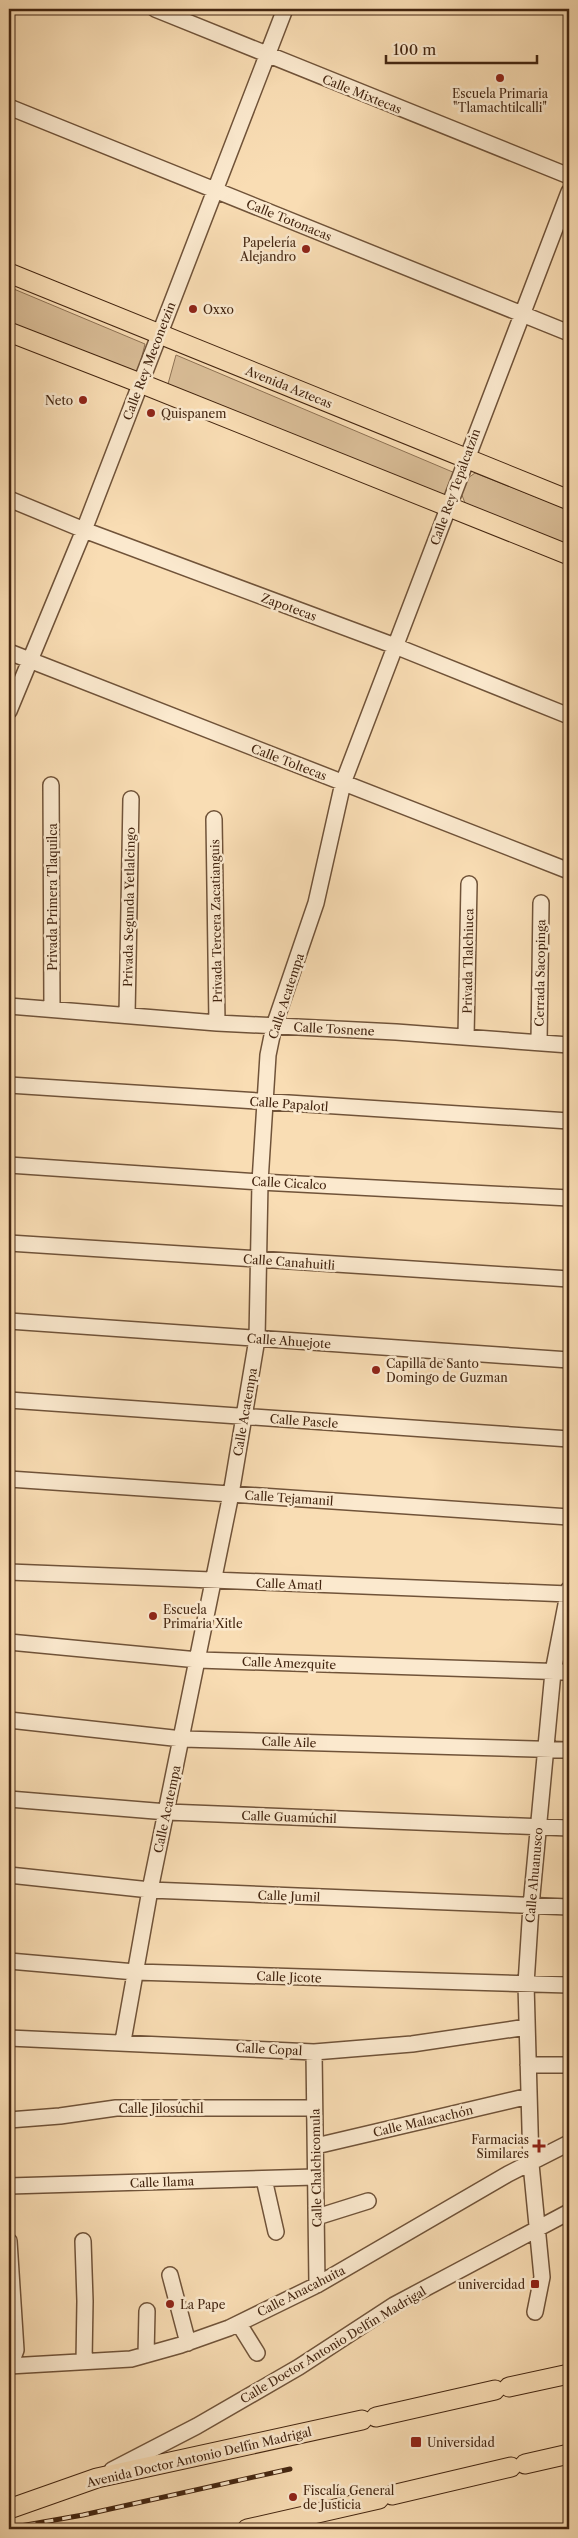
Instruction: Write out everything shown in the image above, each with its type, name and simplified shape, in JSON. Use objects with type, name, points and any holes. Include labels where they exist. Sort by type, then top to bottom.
[{"type":"main road","name":"Avenida Aztecas","points":[[9,273],[569,500]]},
{"type":"main road","points":[[9,332],[140,382],[569,555]]},
{"type":"main road","name":"Avenida Doctor Antonio Delfín Madrigal","points":[[9,2510],[97,2478],[569,2374]]},
{"type":"main road","points":[[247,2529],[569,2454]]},
{"type":"main road","points":[[494,2487],[514,2467]]},
{"type":"street","name":"Calle Mixtecas","points":[[155,9],[569,176]]},
{"type":"street","name":"Calle Rey Meconetzin","points":[[9,711],[84,530],[285,9]]},
{"type":"street","name":"Calle Totonacas","points":[[9,107],[569,333]]},
{"type":"street","name":"Calle Rey Tepálcatzin","points":[[343,783],[465,458],[523,314],[569,192]]},
{"type":"street","name":"Zapotecas","points":[[9,499],[84,530],[395,646],[569,716]]},
{"type":"street","name":"Calle Toltecas","points":[[9,652],[569,872]]},
{"type":"street","name":"Calle Acatempa","points":[[123,2041],[150,1890],[231,1494],[257,1339],[260,1261],[260,1182],[268,1055],[274,1026],[316,903],[343,783]]},
{"type":"street","name":"Privada Primera Tlaquilca","points":[[51,785],[52,1009]]},
{"type":"street","name":"Privada Segunda Yetlalcingo","points":[[128,1015],[131,799]]},
{"type":"street","name":"Privada Tercera Zacatianguis","points":[[214,819],[217,1023]]},
{"type":"street","name":"Privada Tlalchiuca","points":[[466,1037],[469,884]]},
{"type":"street","name":"Cerrada Sacopinga","points":[[539,1042],[541,903]]},
{"type":"street","name":"Calle Tosnene","points":[[9,1006],[217,1023],[466,1037],[569,1045]]},
{"type":"street","name":"Calle Papalotl","points":[[9,1085],[569,1121]]},
{"type":"street","name":"Calle Cicalco","points":[[9,1165],[260,1182],[569,1198]]},
{"type":"street","name":"Calle Canahuitli","points":[[9,1243],[260,1261],[569,1279]]},
{"type":"street","name":"Calle Ahuejote","points":[[9,1321],[569,1360]]},
{"type":"street","name":"Calle Pascle","points":[[9,1400],[569,1439]]},
{"type":"street","name":"Calle Tejamanil","points":[[9,1479],[569,1516]]},
{"type":"street","name":"Calle Amatl","points":[[9,1572],[214,1581],[569,1592]]},
{"type":"street","name":"Calle Ahuanusco","points":[[535,2312],[542,2277],[530,2164],[526,1984],[531,1906],[553,1672],[569,1592]]},
{"type":"street","name":"Calle Amezquite","points":[[9,1642],[198,1660],[569,1672]]},
{"type":"street","name":"Calle Aile","points":[[9,1720],[182,1739],[569,1750]]},
{"type":"street","name":"Calle Guamúchil","points":[[9,1799],[167,1812],[569,1828]]},
{"type":"street","name":"Calle Jumil","points":[[9,1875],[150,1890],[569,1907]]},
{"type":"street","name":"Calle Jicote","points":[[9,1960],[135,1972],[569,1985]]},
{"type":"street","name":"Calle Copal","points":[[9,2038],[123,2041],[314,2052],[412,2044],[528,2027]]},
{"type":"street","name":"Calle Chalchicomula","points":[[314,2052],[317,2285]]},
{"type":"street","points":[[528,2065],[569,2065]]},
{"type":"street","name":"Calle Malacachón","points":[[316,2146],[529,2096]]},
{"type":"street","name":"Calle Jilosúchil","points":[[9,2120],[60,2116],[116,2108],[314,2108]]},
{"type":"street","name":"Calle Anacahuita","points":[[9,2367],[131,2359],[188,2343],[238,2324],[317,2285],[508,2174],[569,2142]]},
{"type":"street","name":"Calle Ilama","points":[[9,2186],[315,2177]]},
{"type":"street","points":[[264,2179],[276,2232]]},
{"type":"street","points":[[317,2217],[368,2201]]},
{"type":"street","name":"Calle Doctor Antonio Delfín Madrigal","points":[[97,2478],[197,2426],[299,2367],[394,2305],[569,2212]]},
{"type":"street","points":[[9,2241],[16,2350],[9,2367]]},
{"type":"street","points":[[83,2241],[86,2301],[84,2362]]},
{"type":"street","points":[[170,2275],[175,2300],[188,2343]]},
{"type":"street","points":[[146,2355],[147,2312]]},
{"type":"street","points":[[238,2324],[257,2352]]},
{"type":"shaded area","points":[[9,287],[145,344],[138,372],[9,322]]},
{"type":"shaded area","points":[[176,355],[455,473],[451,498],[168,384]]},
{"type":"shaded area","points":[[475,473],[569,510],[569,546],[465,503],[458,485]]},
{"type":"railway","points":[[9,2528],[83,2515],[290,2469]]},
{"type":"place","name":"Escuela Primaria \"Tlamachtilcalli\"","points":[[500,78]]},
{"type":"place","name":"Papelería Alejandro","points":[[306,249]]},
{"type":"place","name":"Oxxo","points":[[193,309]]},
{"type":"place","name":"Neto","points":[[83,400]]},
{"type":"place","name":"Quispanem","points":[[151,413]]},
{"type":"place","name":"Capilla de Santo Domingo de Guzman","points":[[376,1370]]},
{"type":"place","name":"Escuela Primaria Xitle","points":[[153,1616]]},
{"type":"place","name":"Farmacias Similares","points":[[539,2146]]},
{"type":"place","name":"univercidad","points":[[535,2284]]},
{"type":"place","name":"La Pape","points":[[170,2304]]},
{"type":"place","name":"Universidad","points":[[416,2442]]},
{"type":"place","name":"Fiscalía General de Justicia","points":[[293,2497]]}]
